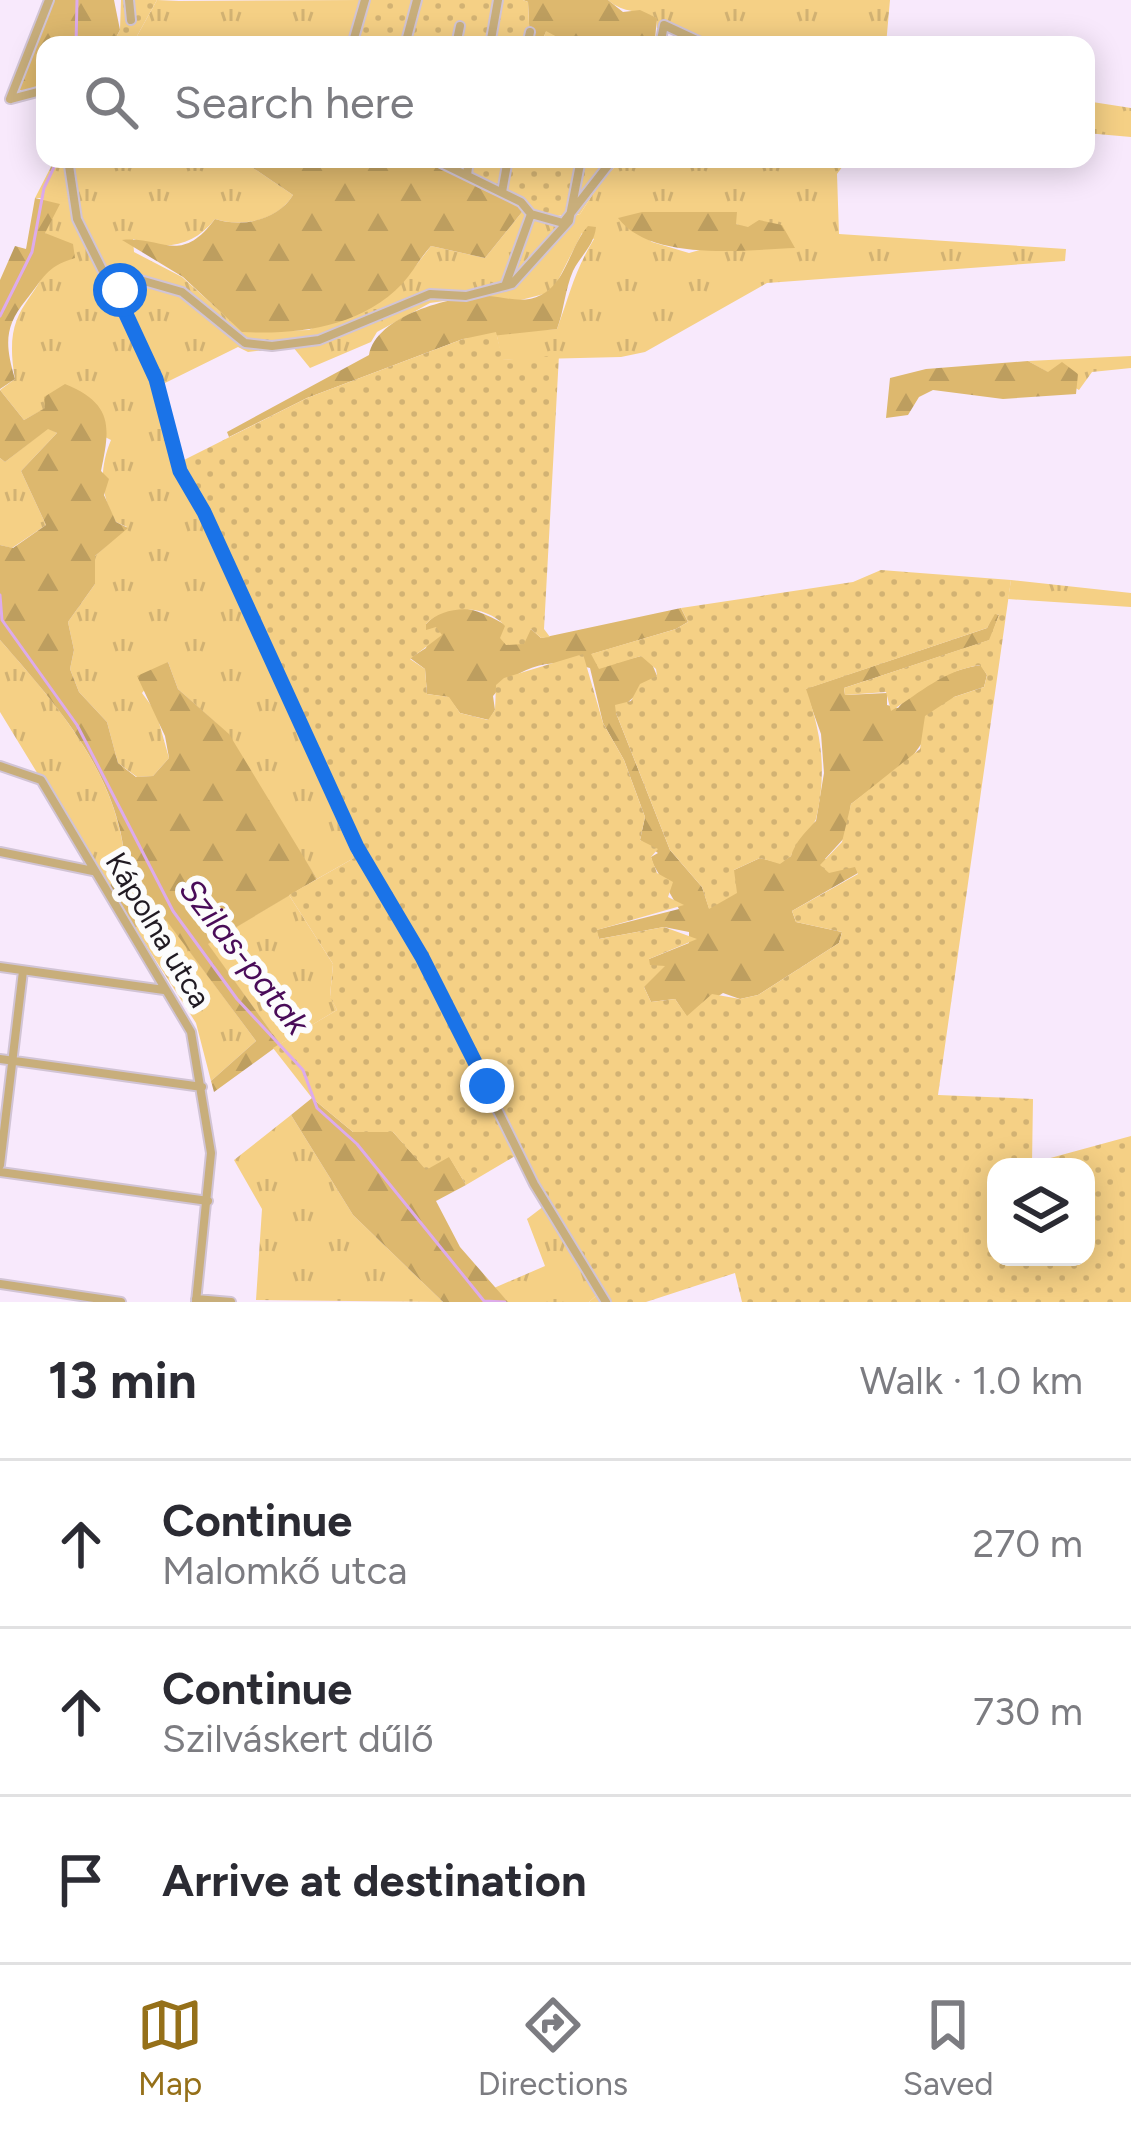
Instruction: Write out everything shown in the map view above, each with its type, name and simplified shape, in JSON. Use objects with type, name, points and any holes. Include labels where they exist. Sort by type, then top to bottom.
[{"type":"street","points":[[9,99],[49,0]]},
{"type":"street","points":[[129,0],[130,20]]},
{"type":"street","points":[[354,36],[364,0]]},
{"type":"street","points":[[407,36],[417,0]]},
{"type":"street","points":[[492,36],[498,0]]},
{"type":"street","points":[[662,36],[664,25],[688,36]]},
{"type":"street","points":[[458,36],[460,26]]},
{"type":"street","points":[[529,36],[530,32]]},
{"type":"street","points":[[69,168],[77,219],[104,265],[156,379],[180,471],[204,512],[365,864],[422,957],[534,1184],[606,1302]]},
{"type":"street","points":[[452,168],[502,192],[531,214],[569,221]]},
{"type":"street","points":[[467,175],[468,168]]},
{"type":"street","points":[[502,192],[506,168]]},
{"type":"street","points":[[569,221],[579,168]]},
{"type":"street","points":[[104,265],[130,280],[182,292],[240,341],[272,346],[336,335],[430,294],[452,297],[504,289],[569,221],[607,168]]},
{"type":"street","points":[[504,289],[531,214]]},
{"type":"street","points":[[119,299],[130,280]]},
{"type":"street","name":"Kápolna utca","points":[[0,766],[41,780],[189,1025],[211,1139],[196,1301]]},
{"type":"street","points":[[0,852],[93,872]]},
{"type":"street","points":[[0,967],[164,990]]},
{"type":"street","points":[[23,970],[0,1168],[208,1201]]},
{"type":"street","points":[[0,1059],[202,1088]]},
{"type":"street","points":[[0,1284],[121,1302]]},
{"type":"street","points":[[196,1301],[231,1302]]},
{"type":"green space","points":[[49,0],[114,0],[120,30],[117,36],[36,36]]},
{"type":"green space","points":[[121,0],[157,0],[137,36],[117,36]]},
{"type":"green space","points":[[157,0],[362,0],[352,36],[137,36]]},
{"type":"green space","points":[[362,0],[528,2],[530,36],[352,36]]},
{"type":"green space","points":[[523,0],[608,0],[623,12],[640,10],[657,18],[655,36],[554,36],[546,32],[530,36],[528,2]]},
{"type":"green space","points":[[608,0],[890,0],[887,36],[676,36],[657,28],[656,18]]},
{"type":"green space","points":[[36,36],[36,96],[17,89]]},
{"type":"green space","points":[[1095,102],[1131,108],[1131,137],[1095,134]]},
{"type":"green space","points":[[50,168],[253,168],[293,195],[278,211],[237,223],[215,219],[197,236],[178,244],[133,239],[134,252],[182,277],[243,332],[309,330],[414,268],[431,246],[485,258],[526,207],[569,218],[580,214],[614,168],[841,168],[837,174],[839,234],[1066,249],[1065,261],[767,283],[645,352],[621,357],[502,360],[496,332],[557,329],[594,239],[582,233],[555,286],[544,294],[517,301],[480,296],[430,303],[377,332],[371,342],[310,368],[293,347],[248,352],[238,347],[165,383],[162,392],[180,462],[204,503],[196,509],[354,858],[317,879],[217,724],[178,689],[168,662],[142,693],[156,712],[169,758],[153,776],[137,777],[118,763],[107,722],[79,692],[70,669],[74,650],[68,622],[95,584],[95,556],[127,527],[116,522],[104,492],[104,461],[111,440],[46,408],[24,420],[0,390],[15,379],[13,332],[42,278],[53,240],[45,233],[43,198],[35,198]],"holes":[[[736,212],[736,224],[794,247],[714,246],[689,253],[652,242],[619,218]]]},
{"type":"green space","points":[[253,168],[442,168],[526,207],[485,258],[431,246],[402,284],[368,310],[328,325],[285,332],[242,332],[183,277],[122,240],[181,245],[203,233],[215,219],[258,220],[278,211],[293,195]]},
{"type":"green space","points":[[441,168],[614,168],[580,214],[544,213],[500,198]]},
{"type":"green space","points":[[35,198],[60,204],[45,233],[73,244],[75,258],[51,269],[19,310],[8,337],[15,379],[0,389],[0,280],[15,246],[26,249]]},
{"type":"green space","points":[[642,212],[737,212],[736,224],[748,227],[759,220],[782,225],[795,248],[700,250],[653,242],[618,218]]},
{"type":"green space","points":[[588,226],[596,227],[595,234],[573,271],[557,329],[463,339],[307,398],[229,437],[227,432],[369,355],[385,329],[416,311],[470,297],[520,300],[541,295],[556,282]]},
{"type":"green space","points":[[496,332],[503,360],[559,355],[544,629],[550,637],[541,638],[531,629],[524,644],[506,645],[500,638],[505,626],[497,619],[477,610],[454,610],[426,624],[426,630],[436,627],[442,635],[410,659],[425,669],[427,694],[449,697],[460,713],[488,720],[495,710],[496,685],[504,678],[583,654],[603,723],[624,760],[645,817],[640,840],[658,849],[651,857],[657,873],[673,882],[668,897],[684,905],[597,930],[599,939],[664,927],[697,939],[649,959],[650,965],[665,966],[644,987],[651,1002],[675,999],[687,1016],[712,994],[740,999],[758,995],[839,943],[842,932],[796,922],[792,911],[858,874],[855,867],[829,873],[820,865],[842,842],[851,804],[920,749],[925,716],[954,697],[984,687],[987,675],[980,665],[955,672],[891,711],[886,692],[845,695],[844,688],[989,640],[999,615],[995,614],[987,628],[806,689],[821,754],[816,819],[780,864],[760,858],[734,870],[737,893],[709,909],[702,887],[670,850],[616,713],[615,705],[631,701],[640,684],[657,676],[656,669],[641,656],[599,669],[591,654],[676,629],[688,622],[681,608],[853,582],[881,570],[1011,580],[938,1095],[1033,1099],[1032,1158],[987,1158],[987,1266],[1095,1266],[1095,1158],[1050,1158],[1131,1136],[1131,1302],[742,1302],[735,1273],[646,1302],[589,1302],[597,1295],[515,1156],[466,1185],[449,1157],[426,1170],[393,1132],[353,1132],[312,1098],[273,1048],[337,1010],[330,997],[333,964],[289,895],[354,858],[195,508],[203,503],[180,462],[307,398],[463,339]]},
{"type":"green space","points":[[1131,356],[1131,368],[1092,372],[1079,390],[1028,361]]},
{"type":"green space","points":[[1028,361],[1048,372],[1062,362],[1078,374],[1076,394],[1003,399],[933,390],[919,397],[908,415],[886,418],[890,378],[926,369]]},
{"type":"green space","points":[[65,384],[93,400],[105,419],[101,471],[109,479],[104,495],[116,522],[128,528],[95,556],[95,584],[68,622],[74,650],[70,669],[79,692],[107,722],[118,763],[136,777],[153,776],[169,758],[165,736],[137,676],[168,662],[178,689],[229,734],[317,879],[208,944],[280,1044],[214,1092],[211,1081],[256,1041],[160,912],[135,928],[108,889],[125,859],[110,797],[62,714],[0,640],[0,545],[13,548],[46,525],[21,471],[57,433],[48,429],[5,462],[0,458],[0,390],[24,420],[45,408],[44,397]]},
{"type":"green space","points":[[48,428],[57,433],[21,471],[46,525],[12,548],[0,545],[0,458],[5,462]]},
{"type":"green space","points":[[1011,580],[1131,593],[1131,607],[1008,599]]},
{"type":"green space","points":[[681,608],[688,622],[676,629],[592,654],[606,665],[641,656],[650,659],[657,676],[616,713],[670,850],[702,887],[709,908],[734,870],[760,858],[780,863],[791,856],[795,838],[816,821],[824,773],[821,734],[805,689],[987,628],[994,613],[999,615],[990,640],[844,688],[845,695],[887,693],[887,705],[898,708],[947,674],[981,665],[987,675],[984,687],[954,697],[910,760],[851,804],[846,836],[825,859],[856,867],[858,873],[792,911],[796,922],[842,932],[839,943],[758,995],[740,999],[723,993],[687,1017],[675,999],[651,1002],[644,987],[649,959],[689,943],[689,932],[664,927],[599,939],[596,930],[679,909],[653,864],[651,857],[658,853],[640,840],[645,817],[624,760],[603,723],[590,668],[562,663],[525,671],[493,696],[495,710],[489,720],[460,713],[448,697],[427,694],[425,669],[410,658],[426,648],[431,631],[425,630],[426,624],[451,609],[475,611],[525,634],[531,629],[541,638]]},
{"type":"green space","points":[[0,640],[62,714],[110,797],[125,860],[108,889],[0,712]]},
{"type":"green space","points":[[289,895],[333,964],[330,996],[337,1010],[280,1044],[207,944]]},
{"type":"green space","points":[[160,911],[256,1041],[211,1081],[196,1023],[135,928]]},
{"type":"green space","points":[[312,1098],[353,1132],[393,1132],[426,1169],[449,1156],[466,1185],[436,1201],[460,1247],[508,1302],[443,1302],[353,1215],[291,1115]]},
{"type":"green space","points":[[291,1115],[353,1215],[443,1302],[256,1300],[262,1209],[234,1160]]},
{"type":"green space","points":[[544,1206],[597,1295],[589,1302],[508,1302],[494,1288],[545,1266],[527,1219]]},
{"type":"waterway","points":[[76,36],[77,0]]},
{"type":"waterway","points":[[0,316],[32,252],[44,188],[54,168]]},
{"type":"waterway","name":"Szilas-patak","points":[[0,595],[2,620],[77,725],[173,911],[237,999],[303,1070],[317,1108],[357,1144],[484,1301],[505,1302]]},
{"type":"route","points":[[120,290],[119,299],[156,379],[180,471],[204,512],[365,864],[422,957],[487,1086]]}]
